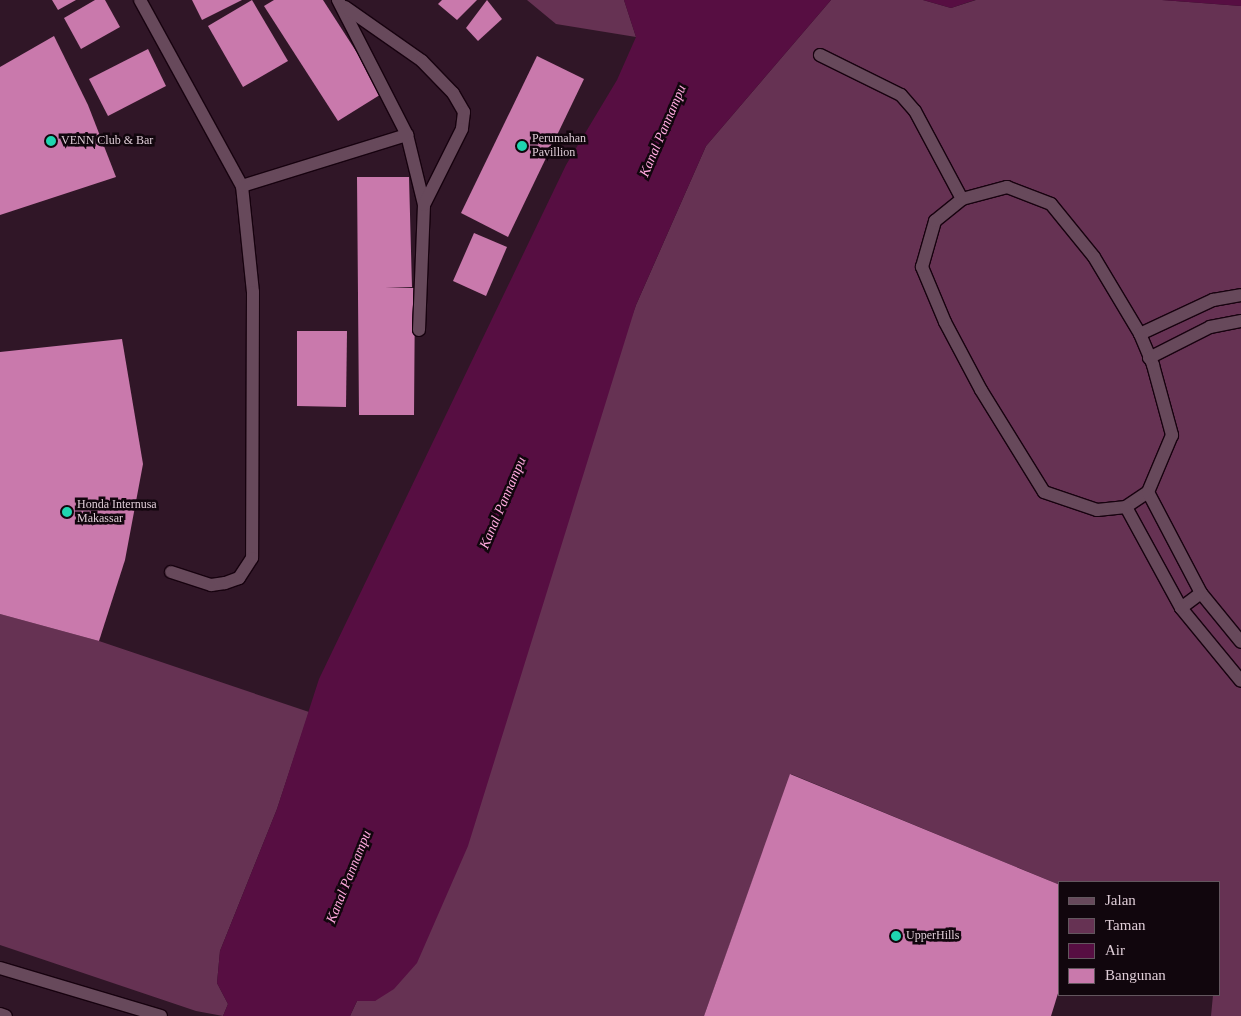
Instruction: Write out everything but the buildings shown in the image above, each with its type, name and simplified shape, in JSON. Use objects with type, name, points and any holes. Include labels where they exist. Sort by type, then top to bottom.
[{"type":"street","points":[[140,0],[242,186],[253,292],[252,558],[239,578],[225,583],[211,585],[171,572]]},
{"type":"street","points":[[340,3],[406,136],[424,205],[419,330]]},
{"type":"street","points":[[340,3],[422,61],[453,93],[464,112],[462,129],[424,205]]},
{"type":"street","points":[[820,55],[901,95],[915,111],[962,199]]},
{"type":"street","points":[[242,186],[406,136]]},
{"type":"street","points":[[1007,187],[1051,204],[1094,257],[1140,334],[1150,358],[1172,435],[1148,492],[1126,507],[1097,510],[1044,492],[981,390],[945,322],[922,267],[935,221],[962,199],[1007,187]]},
{"type":"street","points":[[1140,334],[1213,300],[1241,295]]},
{"type":"street","points":[[1150,358],[1210,328],[1241,321]]},
{"type":"street","points":[[1148,492],[1200,594],[1241,642]]},
{"type":"street","points":[[1126,507],[1181,608],[1241,681]]},
{"type":"street","points":[[1181,608],[1200,594]]},
{"type":"street","points":[[0,968],[161,1016]]},
{"type":"street","points":[[0,1014],[6,1016]]},
{"type":"green space","points":[[527,0],[624,0],[636,37],[556,24]]},
{"type":"green space","points":[[831,0],[923,0],[951,8],[976,0],[1162,0],[1241,6],[1241,1016],[1211,1016],[1213,996],[1221,996],[1221,881],[1058,881],[1058,884],[791,774],[704,1016],[350,1016],[357,1001],[375,1001],[636,305],[706,146]]},
{"type":"green space","points":[[0,614],[99,641],[309,712],[277,809],[220,951],[217,983],[228,1004],[223,1016],[196,1011],[0,945]]},
{"type":"water","name":"Kanal Pannampu","points":[[624,0],[831,0],[706,146],[636,305],[468,846],[417,963],[394,989],[375,1001],[357,1001],[350,1016],[223,1016],[228,1004],[217,983],[220,951],[277,809],[319,679],[566,165],[617,80],[636,37]]},
{"type":"water","points":[[923,0],[975,0],[951,8]]},
{"type":"water","points":[[1162,0],[1241,0],[1241,6]]},
{"type":"place","name":"VENN Club & Bar","points":[[51,141]]},
{"type":"place","name":"Perumahan Pavillion","points":[[522,146]]},
{"type":"place","name":"Honda Internusa Makassar","points":[[67,512]]},
{"type":"place","name":"UpperHills","points":[[896,936]]}]
